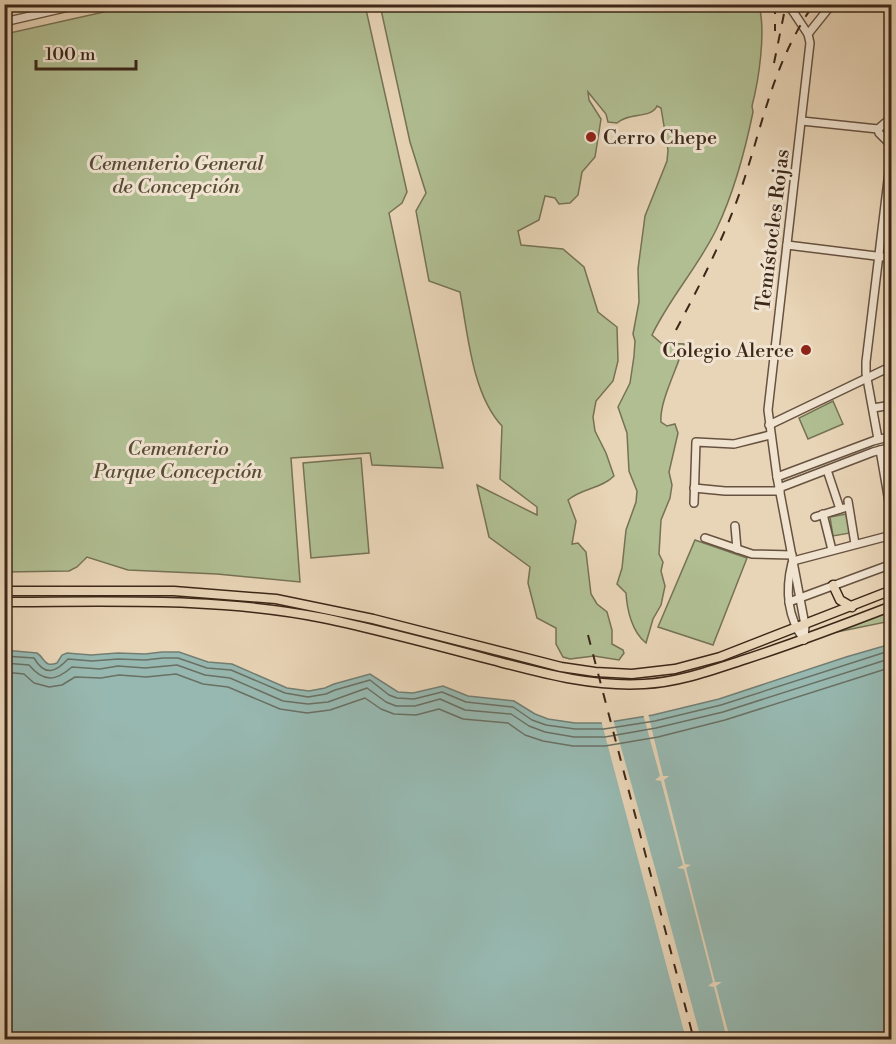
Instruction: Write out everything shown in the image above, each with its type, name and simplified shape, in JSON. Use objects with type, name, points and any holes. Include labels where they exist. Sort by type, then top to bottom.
[{"type":"main road","points":[[833,585],[840,600],[852,607]]},
{"type":"main road","points":[[4,591],[174,591],[276,599],[374,619],[561,667],[620,674],[660,672],[705,662],[891,590]]},
{"type":"main road","points":[[4,602],[183,602],[286,612],[367,628],[554,676],[610,684],[655,683],[688,677],[804,640],[891,606]]},
{"type":"street","points":[[38,4],[40,13]]},
{"type":"street","points":[[4,22],[82,4]]},
{"type":"street","points":[[788,5],[808,34],[832,4]]},
{"type":"street","name":"Temístocles Rojas","points":[[804,640],[805,624],[779,489],[770,435],[768,404],[802,121],[810,46],[808,34]]},
{"type":"street","points":[[802,121],[878,129],[891,117]]},
{"type":"street","points":[[878,129],[879,134],[891,147],[866,362],[866,377],[878,439]]},
{"type":"street","points":[[787,245],[891,258]]},
{"type":"street","points":[[769,426],[891,366]]},
{"type":"street","points":[[873,408],[891,405]]},
{"type":"street","points":[[693,503],[696,442],[734,444],[770,435]]},
{"type":"street","points":[[777,477],[891,436]]},
{"type":"street","points":[[694,488],[725,491],[779,489],[891,447]]},
{"type":"street","points":[[880,450],[891,519]]},
{"type":"street","points":[[827,470],[840,509]]},
{"type":"street","points":[[815,517],[840,509],[848,503],[855,544]]},
{"type":"street","points":[[823,514],[832,550]]},
{"type":"street","points":[[735,526],[737,549]]},
{"type":"street","points":[[705,538],[758,555],[792,558],[891,535]]},
{"type":"street","name":"Temístocles Rojas","points":[[792,558],[787,584],[789,602],[795,628],[804,640]]},
{"type":"street","points":[[789,602],[891,564]]},
{"type":"green space","name":"Cementerio General de Concepción","points":[[135,5],[365,5],[407,192],[402,203],[389,213],[443,468],[372,465],[370,453],[291,458],[300,582],[217,574],[128,570],[87,557],[69,571],[5,572],[5,34]]},
{"type":"green space","points":[[380,5],[759,5],[762,42],[759,69],[750,127],[734,186],[710,242],[652,335],[661,343],[684,344],[661,414],[661,422],[667,426],[675,424],[678,433],[669,472],[672,485],[670,498],[661,520],[659,554],[663,562],[661,571],[665,586],[661,605],[653,619],[646,643],[637,633],[631,620],[626,593],[617,584],[622,568],[626,530],[636,502],[637,491],[629,471],[627,433],[618,407],[630,383],[634,356],[633,334],[639,302],[638,269],[645,216],[667,161],[668,150],[661,108],[657,106],[650,113],[627,118],[617,123],[608,122],[606,114],[588,92],[589,100],[601,119],[595,157],[582,172],[578,195],[570,203],[559,204],[555,198],[545,196],[539,220],[518,231],[521,245],[563,249],[584,267],[598,312],[617,327],[618,361],[613,381],[596,401],[593,417],[595,431],[614,476],[603,484],[568,500],[576,521],[572,544],[578,543],[586,552],[591,594],[597,604],[607,612],[612,630],[612,644],[624,653],[619,660],[594,656],[570,659],[563,657],[556,644],[556,628],[537,618],[528,583],[530,567],[489,537],[477,485],[537,515],[537,507],[500,479],[502,426],[492,413],[478,381],[460,292],[429,281],[416,211],[426,193],[410,142]]},
{"type":"green space","points":[[833,401],[843,424],[808,439],[799,418]]},
{"type":"green space","points":[[361,458],[369,553],[311,558],[303,463]]},
{"type":"green space","points":[[846,514],[850,533],[833,536],[830,517]]},
{"type":"green space","points":[[695,540],[747,558],[713,645],[658,627]]},
{"type":"green space","points":[[891,611],[891,621],[832,633]]},
{"type":"water","points":[[891,644],[891,1039],[5,1039],[4,650],[37,653],[50,664],[57,663],[62,655],[67,653],[91,655],[179,652],[208,662],[232,664],[287,688],[309,691],[370,674],[398,692],[413,693],[443,686],[468,696],[514,701],[548,719],[575,723],[604,723],[653,715],[719,699]]},
{"type":"pier","points":[[648,713],[663,776],[669,776],[664,780],[685,864],[691,865],[686,868],[715,982],[722,982],[716,986],[730,1039],[727,1039],[714,987],[708,986],[713,982],[684,869],[677,868],[683,865],[661,781],[655,780],[660,776],[643,714]]},
{"type":"pier","points":[[613,719],[701,1039],[686,1039],[601,720]]},
{"type":"railway","points":[[775,4],[775,31]]},
{"type":"railway","points":[[774,63],[786,4]]},
{"type":"railway","points":[[676,330],[711,262],[733,210],[778,72],[788,49],[814,4]]},
{"type":"railway","points":[[588,635],[694,1040]]},
{"type":"place","name":"Cerro Chepe","points":[[591,137]]},
{"type":"place","name":"Colegio Alerce","points":[[806,350]]},
{"type":"park label","name":"Cementerio Parque Concepción","points":[[178,460]]}]
